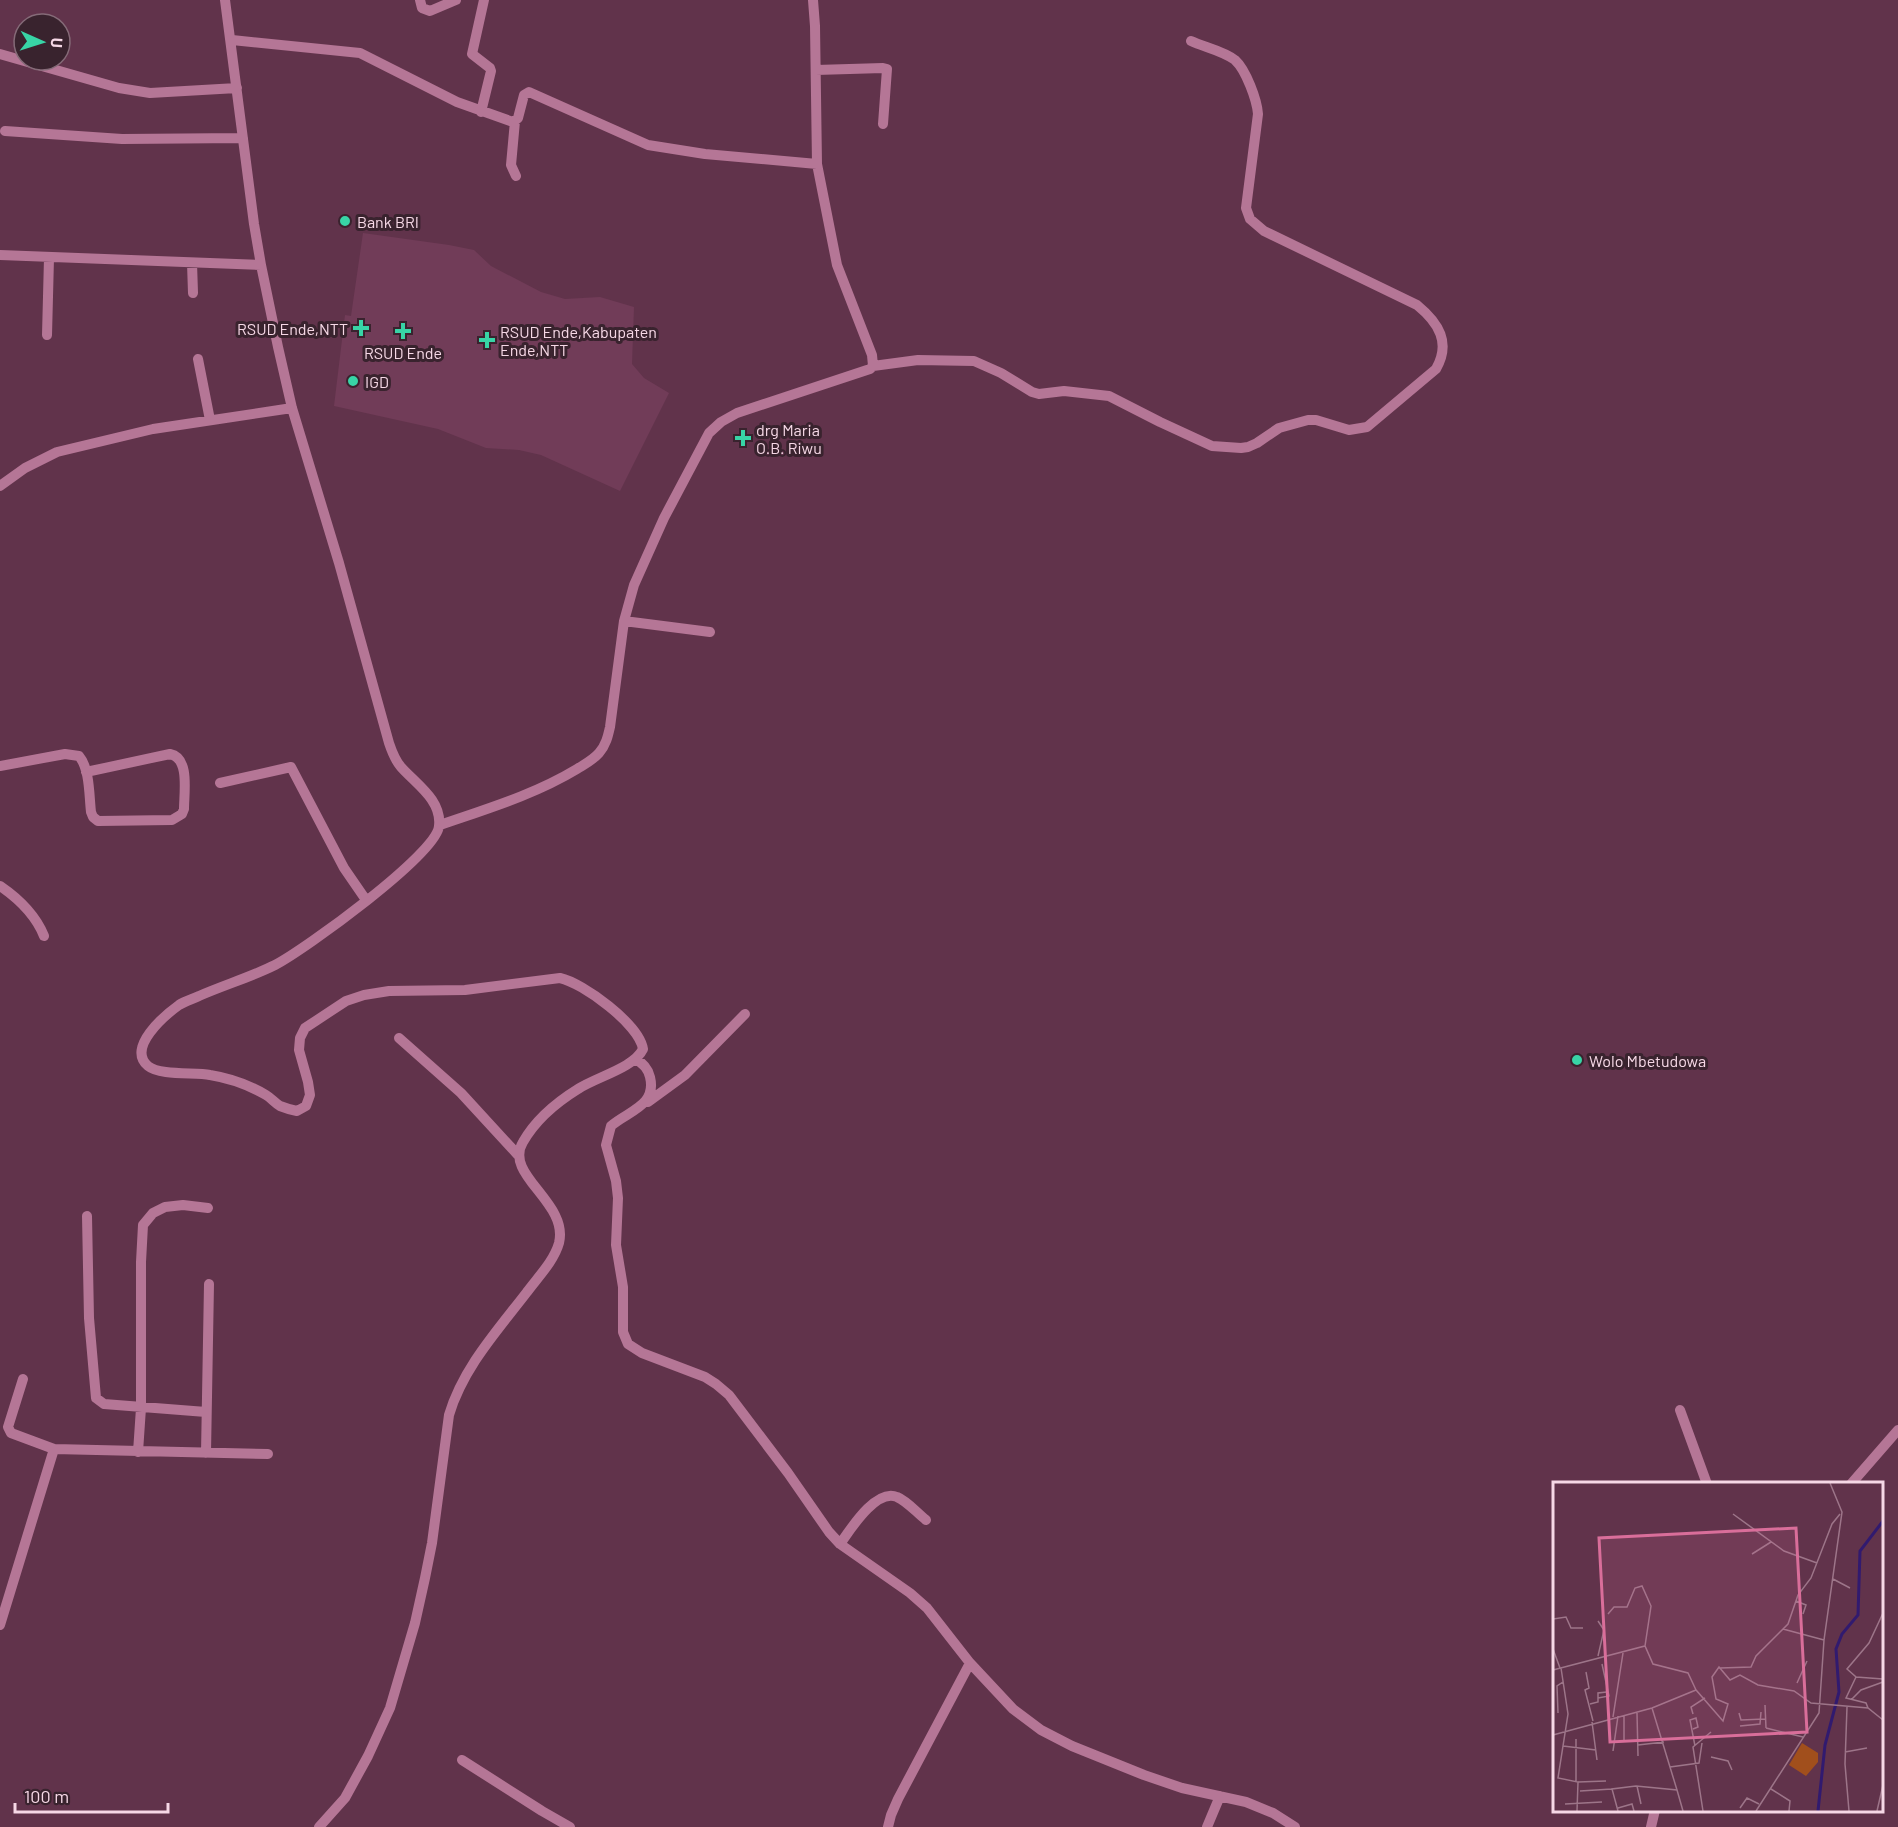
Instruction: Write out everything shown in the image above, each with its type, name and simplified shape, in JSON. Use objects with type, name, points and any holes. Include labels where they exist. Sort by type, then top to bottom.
[{"type":"street","points":[[225,0],[261,265],[292,408],[393,755],[402,768],[433,800],[440,825],[431,843],[418,857],[312,940],[273,966],[181,1004],[162,1019],[145,1040],[142,1048],[143,1058],[147,1066],[156,1070],[230,1079],[266,1095],[279,1105],[297,1111],[306,1106],[310,1095],[299,1050],[300,1038],[305,1028],[346,1001],[389,991],[465,990],[560,978],[574,982],[603,1001],[642,1041],[643,1049],[635,1059],[579,1088],[562,1100],[544,1116],[524,1140],[518,1155]]},
{"type":"street","points":[[420,0],[422,8],[430,11],[456,0]]},
{"type":"street","points":[[481,112],[491,71],[472,56],[472,52],[484,0]]},
{"type":"street","points":[[813,0],[817,164],[837,265],[872,356],[873,366]]},
{"type":"street","points":[[232,40],[360,53],[457,102],[481,112],[515,121]]},
{"type":"street","points":[[440,825],[532,792],[576,770],[601,751],[610,727],[624,621],[634,585],[664,518],[709,433],[721,422],[737,413],[870,369],[873,366],[918,360],[974,361],[1001,372],[1035,393],[1064,391],[1109,396],[1212,446],[1241,448],[1257,443],[1279,428],[1308,420],[1316,420],[1349,430],[1367,427],[1436,369],[1442,358],[1442,337],[1435,322],[1417,305],[1264,231],[1250,219],[1246,208],[1258,114],[1256,99],[1240,65],[1234,59],[1191,41]]},
{"type":"street","points":[[0,54],[119,88],[150,93],[237,88]]},
{"type":"street","points":[[816,70],[887,69],[883,124]]},
{"type":"street","points":[[516,176],[511,165],[515,121],[524,94],[529,92],[648,145],[705,154],[817,164]]},
{"type":"street","points":[[5,131],[122,139],[243,138]]},
{"type":"street","points":[[0,255],[261,265]]},
{"type":"street","points":[[47,335],[49,258]]},
{"type":"street","points":[[192,263],[193,293]]},
{"type":"street","points":[[198,359],[210,420]]},
{"type":"street","points":[[0,486],[25,468],[57,452],[153,429],[292,408]]},
{"type":"street","points":[[624,621],[710,632]]},
{"type":"street","points":[[0,766],[74,754],[83,760],[91,812],[98,821],[172,820],[182,814],[184,770],[182,760],[177,755],[170,754],[86,772]]},
{"type":"street","points":[[220,783],[291,766],[344,868],[366,900]]},
{"type":"street","points":[[0,886],[28,909],[39,923],[44,936]]},
{"type":"street","points":[[745,1014],[685,1075],[611,1126],[606,1145],[616,1181],[618,1198],[616,1245],[623,1287],[623,1332],[628,1344],[642,1353],[705,1377],[729,1395],[840,1544],[910,1593],[927,1608],[970,1663],[1013,1709],[1041,1730],[1072,1746],[1182,1788],[1246,1802],[1273,1813],[1295,1827]]},
{"type":"street","points":[[318,1827],[345,1798],[381,1730],[393,1697],[415,1623],[425,1578],[432,1543],[449,1415],[454,1398],[476,1357],[548,1264],[559,1242],[559,1222],[554,1211],[522,1168],[518,1155],[460,1093],[399,1038]]},
{"type":"street","points":[[635,1059],[642,1062],[651,1078],[651,1092],[646,1103]]},
{"type":"street","points":[[138,1452],[141,1408],[143,1225],[153,1213],[165,1208],[183,1205],[208,1208]]},
{"type":"street","points":[[87,1216],[89,1318],[95,1394],[99,1402],[141,1408],[206,1412]]},
{"type":"street","points":[[206,1453],[209,1284]]},
{"type":"street","points":[[23,1379],[8,1427],[11,1433],[54,1449],[268,1454]]},
{"type":"street","points":[[1680,1410],[1706,1482]]},
{"type":"street","points":[[1853,1482],[1898,1430]]},
{"type":"street","points":[[0,1625],[54,1449]]},
{"type":"street","points":[[840,1544],[851,1527],[877,1498],[888,1495],[898,1497],[926,1520]]},
{"type":"street","points":[[888,1827],[898,1799],[970,1663]]},
{"type":"street","points":[[462,1760],[542,1812],[570,1827]]},
{"type":"street","points":[[1207,1827],[1220,1796]]},
{"type":"street","points":[[1651,1827],[1655,1812]]},
{"type":"shaded area","name":"RSUD Ende,Kabupaten Ende,NTT","points":[[363,233],[474,250],[491,266],[541,292],[565,299],[600,297],[634,307],[632,364],[644,378],[669,393],[620,491],[541,455],[519,450],[486,448],[438,429],[334,406],[345,315],[351,316]]},
{"type":"place","name":"Bank BRI","points":[[345,221]]},
{"type":"place","name":"RSUD Ende,NTT","points":[[361,328]]},
{"type":"place","name":"RSUD Ende","points":[[403,331]]},
{"type":"place","name":"RSUD Ende,Kabupaten Ende,NTT","points":[[487,340]]},
{"type":"place","name":"IGD","points":[[353,381]]},
{"type":"place","name":"drg Maria O.B. Riwu","points":[[743,438]]},
{"type":"place","name":"Wolo Mbetudowa","points":[[1577,1060]]}]
